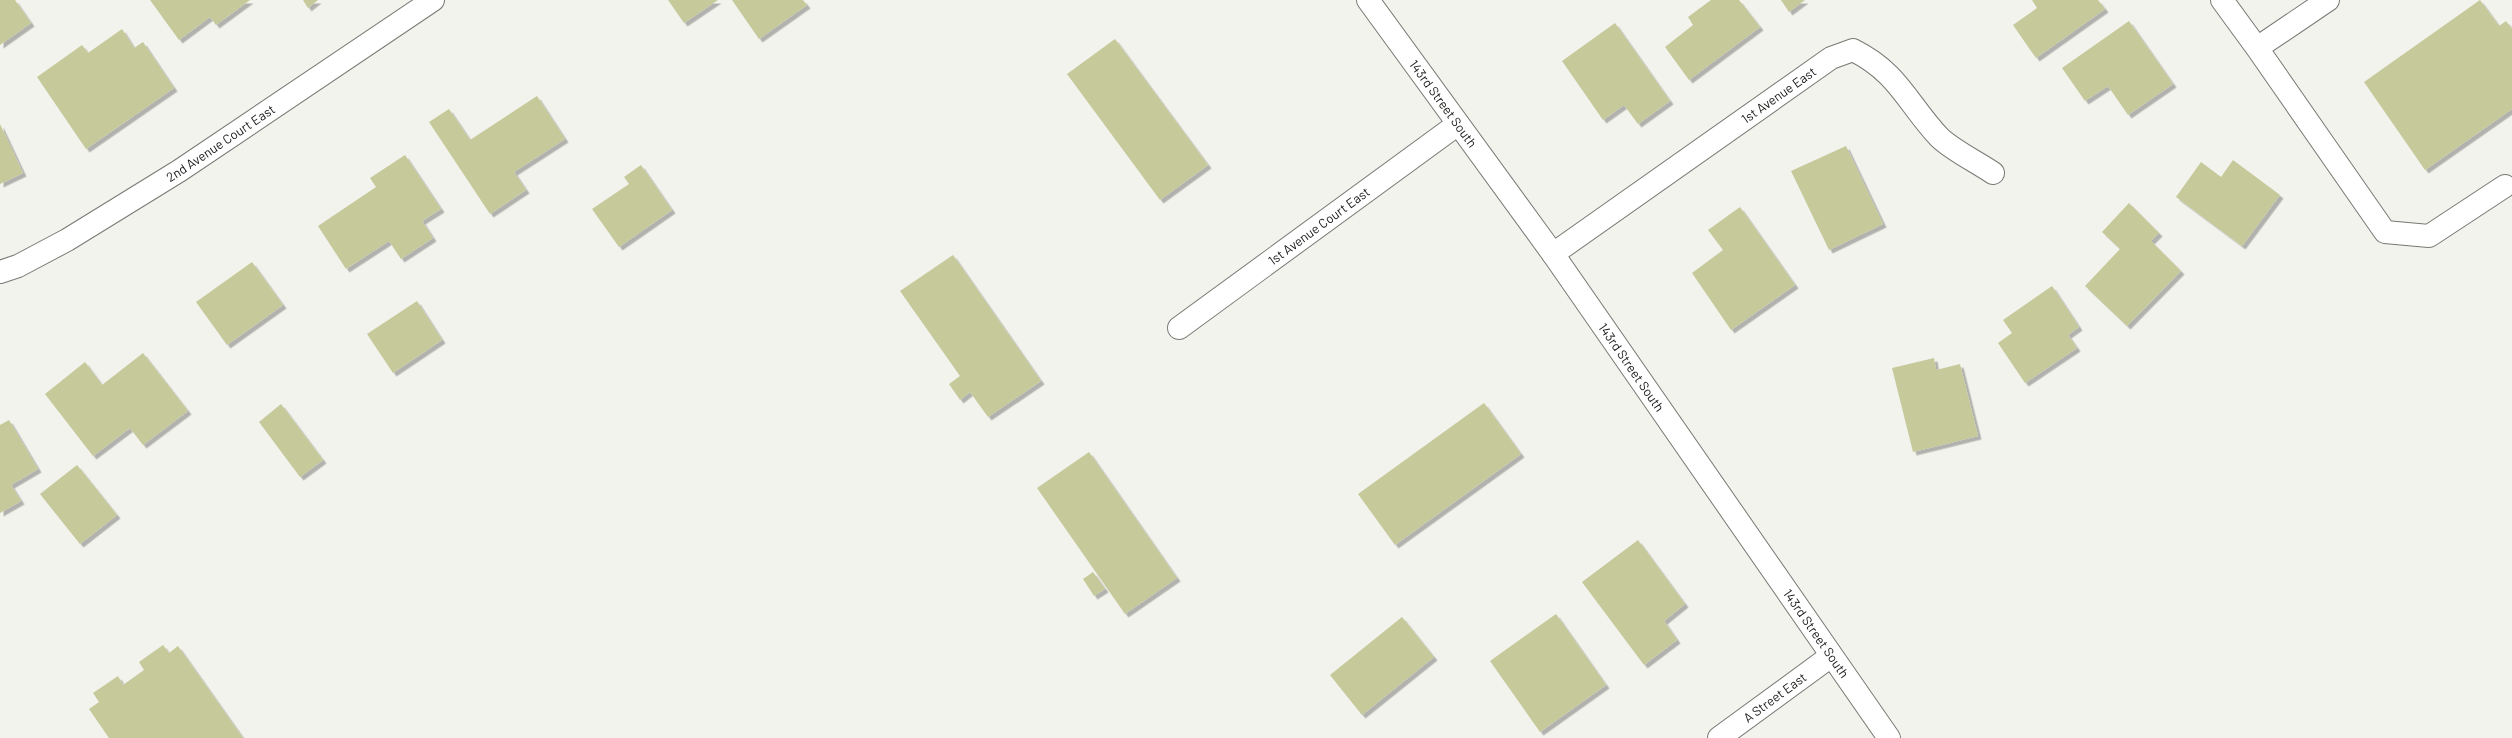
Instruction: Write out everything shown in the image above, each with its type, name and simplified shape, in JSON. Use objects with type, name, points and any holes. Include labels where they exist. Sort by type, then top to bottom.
[{"type":"street","name":"2nd Avenue Court East","points":[[0,272],[67,240],[179,171],[433,0]]},
{"type":"street","name":"143rd Street South","points":[[1368,0],[1553,254],[1889,738]]},
{"type":"street","points":[[2222,0],[2386,232],[2429,236],[2505,186]]},
{"type":"street","points":[[2257,48],[2328,0]]},
{"type":"street","name":"1st Avenue East","points":[[1553,254],[1831,58],[1853,50],[1874,61],[1903,89],[1940,137],[1993,173]]},
{"type":"street","name":"1st Avenue Court East","points":[[1179,328],[1458,124]]},
{"type":"street","name":"A Street East","points":[[1719,738],[1831,656]]},
{"type":"building","points":[[0,0],[15,0],[31,23],[0,45]]},
{"type":"building","points":[[150,0],[250,0],[216,25],[210,17],[179,40]]},
{"type":"building","points":[[303,0],[318,0],[308,8]]},
{"type":"building","points":[[668,0],[718,0],[684,23]]},
{"type":"building","points":[[732,0],[803,0],[807,5],[759,39]]},
{"type":"building","points":[[1711,0],[1739,0],[1760,27],[1689,80],[1665,47],[1693,25],[1688,17]]},
{"type":"building","points":[[1781,0],[1805,0],[1789,12]]},
{"type":"building","points":[[2032,0],[2098,0],[2105,9],[2036,58],[2013,25],[2037,8]]},
{"type":"building","points":[[2480,0],[2499,26],[2506,21],[2512,29],[2512,109],[2425,170],[2364,82]]},
{"type":"building","points":[[2129,21],[2173,84],[2128,115],[2108,86],[2085,101],[2062,68]]},
{"type":"building","points":[[1615,23],[1670,101],[1638,124],[1624,105],[1603,120],[1562,61]]},
{"type":"building","points":[[122,29],[134,48],[143,42],[174,88],[86,149],[37,77],[82,45],[88,53]]},
{"type":"building","points":[[1115,39],[1208,165],[1160,200],[1067,74]]},
{"type":"building","points":[[537,96],[565,139],[514,172],[526,190],[490,214],[429,122],[449,109],[470,140]]},
{"type":"building","points":[[0,124],[23,173],[0,184]]},
{"type":"building","points":[[1846,146],[1883,224],[1829,250],[1791,171]]},
{"type":"building","points":[[405,155],[441,209],[422,221],[433,238],[401,259],[389,241],[346,269],[318,226],[376,187],[370,178]]},
{"type":"building","points":[[2233,160],[2280,195],[2242,246],[2176,197],[2201,162],[2221,177]]},
{"type":"building","points":[[641,165],[672,210],[619,247],[592,209],[629,184],[624,177]]},
{"type":"building","points":[[2129,203],[2159,233],[2151,241],[2181,271],[2127,326],[2085,286],[2120,249],[2102,232]]},
{"type":"building","points":[[1740,207],[1795,285],[1731,330],[1692,273],[1723,250],[1708,230]]},
{"type":"building","points":[[953,255],[1041,381],[988,417],[970,392],[960,400],[949,384],[960,376],[900,291]]},
{"type":"building","points":[[252,262],[283,305],[227,345],[196,302]]},
{"type":"building","points":[[2052,286],[2079,327],[2068,335],[2077,348],[2025,383],[1998,343],[2012,333],[2003,320]]},
{"type":"building","points":[[417,301],[442,340],[393,373],[367,334]]},
{"type":"building","points":[[143,353],[188,411],[143,445],[130,428],[93,456],[45,394],[85,362],[102,385]]},
{"type":"building","points":[[1934,358],[1936,370],[1960,364],[1978,436],[1913,452],[1892,368]]},
{"type":"building","points":[[1484,403],[1521,454],[1395,545],[1358,494]]},
{"type":"building","points":[[281,404],[323,460],[300,477],[259,422]]},
{"type":"building","points":[[9,420],[38,469],[11,485],[21,501],[0,513],[0,425]]},
{"type":"building","points":[[1089,452],[1177,578],[1125,614],[1037,488]]},
{"type":"building","points":[[77,465],[117,515],[80,544],[40,494]]},
{"type":"building","points":[[1638,540],[1685,604],[1664,621],[1677,640],[1644,665],[1582,582]]},
{"type":"building","points":[[1093,572],[1105,589],[1094,596],[1083,579]]},
{"type":"building","points":[[1556,614],[1606,685],[1540,732],[1490,661]]},
{"type":"building","points":[[1402,617],[1434,657],[1362,715],[1330,675]]},
{"type":"building","points":[[163,645],[169,653],[178,646],[243,738],[109,738],[89,709],[99,702],[93,693],[118,676],[123,685],[144,670],[139,662]]}]
